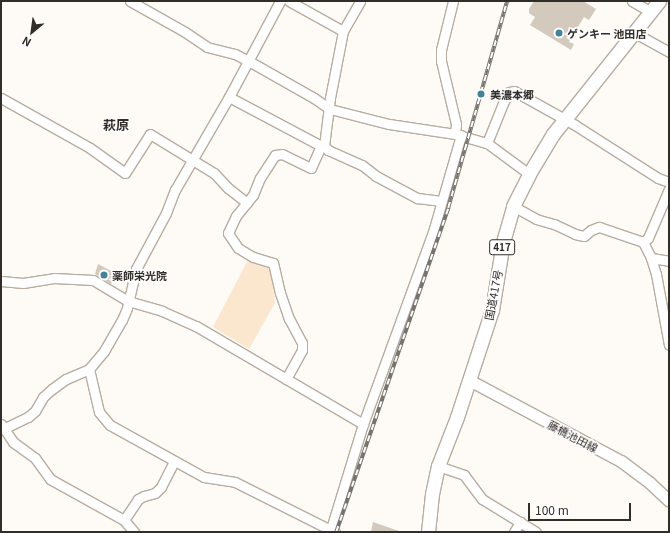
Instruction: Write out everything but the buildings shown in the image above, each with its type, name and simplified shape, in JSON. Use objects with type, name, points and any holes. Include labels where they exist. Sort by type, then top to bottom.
[{"type":"highway","name":"国道417号","points":[[428,532],[432,494],[438,466],[470,380],[492,310],[503,242],[513,206],[528,174],[553,134],[659,1]]},
{"type":"main road","name":"藤橋池田線","points":[[470,380],[621,461],[650,483],[669,501]]},
{"type":"street","points":[[130,1],[185,32],[207,47],[235,54],[248,60],[314,98],[330,109],[389,124],[458,134],[487,143],[528,174]]},
{"type":"street","points":[[134,532],[124,520],[50,479],[36,458],[13,442],[2,427],[28,417],[35,411],[43,397],[52,388],[66,379],[90,369],[104,350],[122,320],[136,269],[192,159],[229,97],[280,1]]},
{"type":"street","points":[[289,1],[343,30]]},
{"type":"street","points":[[286,379],[302,350],[302,343],[289,319],[280,293],[273,263],[253,257],[238,248],[228,233],[236,216],[253,195],[260,178],[275,154],[282,154],[311,168],[323,146],[343,30],[360,1]]},
{"type":"street","points":[[90,369],[95,399],[102,418],[110,425],[204,477],[234,482],[332,531],[363,424],[414,284],[442,201],[458,134],[441,61],[444,36],[453,1]]},
{"type":"street","points":[[632,1],[651,12]]},
{"type":"street","points":[[635,33],[669,52]]},
{"type":"street","points":[[487,143],[504,101],[509,92],[514,91],[565,120],[658,178],[669,182]]},
{"type":"street","points":[[229,97],[328,150],[362,165],[376,176],[417,198],[442,201]]},
{"type":"street","points":[[1,98],[90,148],[125,174],[150,134],[214,173],[228,188],[246,203]]},
{"type":"street","points":[[643,242],[648,238],[669,189]]},
{"type":"street","points":[[513,206],[536,219],[554,224],[575,234],[584,236],[591,230],[599,227],[643,242],[651,258],[669,345]]},
{"type":"street","points":[[651,258],[669,261]]},
{"type":"street","points":[[1,281],[23,284],[54,278],[93,280],[128,301],[162,311],[196,326],[363,424]]},
{"type":"street","points":[[124,520],[138,499],[155,493],[161,487],[174,461]]},
{"type":"street","points":[[438,466],[464,475],[482,499],[536,532]]},
{"type":"street","points":[[514,532],[520,522]]},
{"type":"shaded area","points":[[249,258],[270,265],[275,303],[249,349],[213,327]]},
{"type":"railway","points":[[336,532],[448,208],[507,1]]},
{"type":"place","name":"ゲンキー 池田店","points":[[559,33]]},
{"type":"place","name":"美濃本郷","points":[[481,94]]},
{"type":"place","name":"薬師栄光院","points":[[104,275]]},
{"type":"district","name":"萩原","points":[[116,125]]}]
